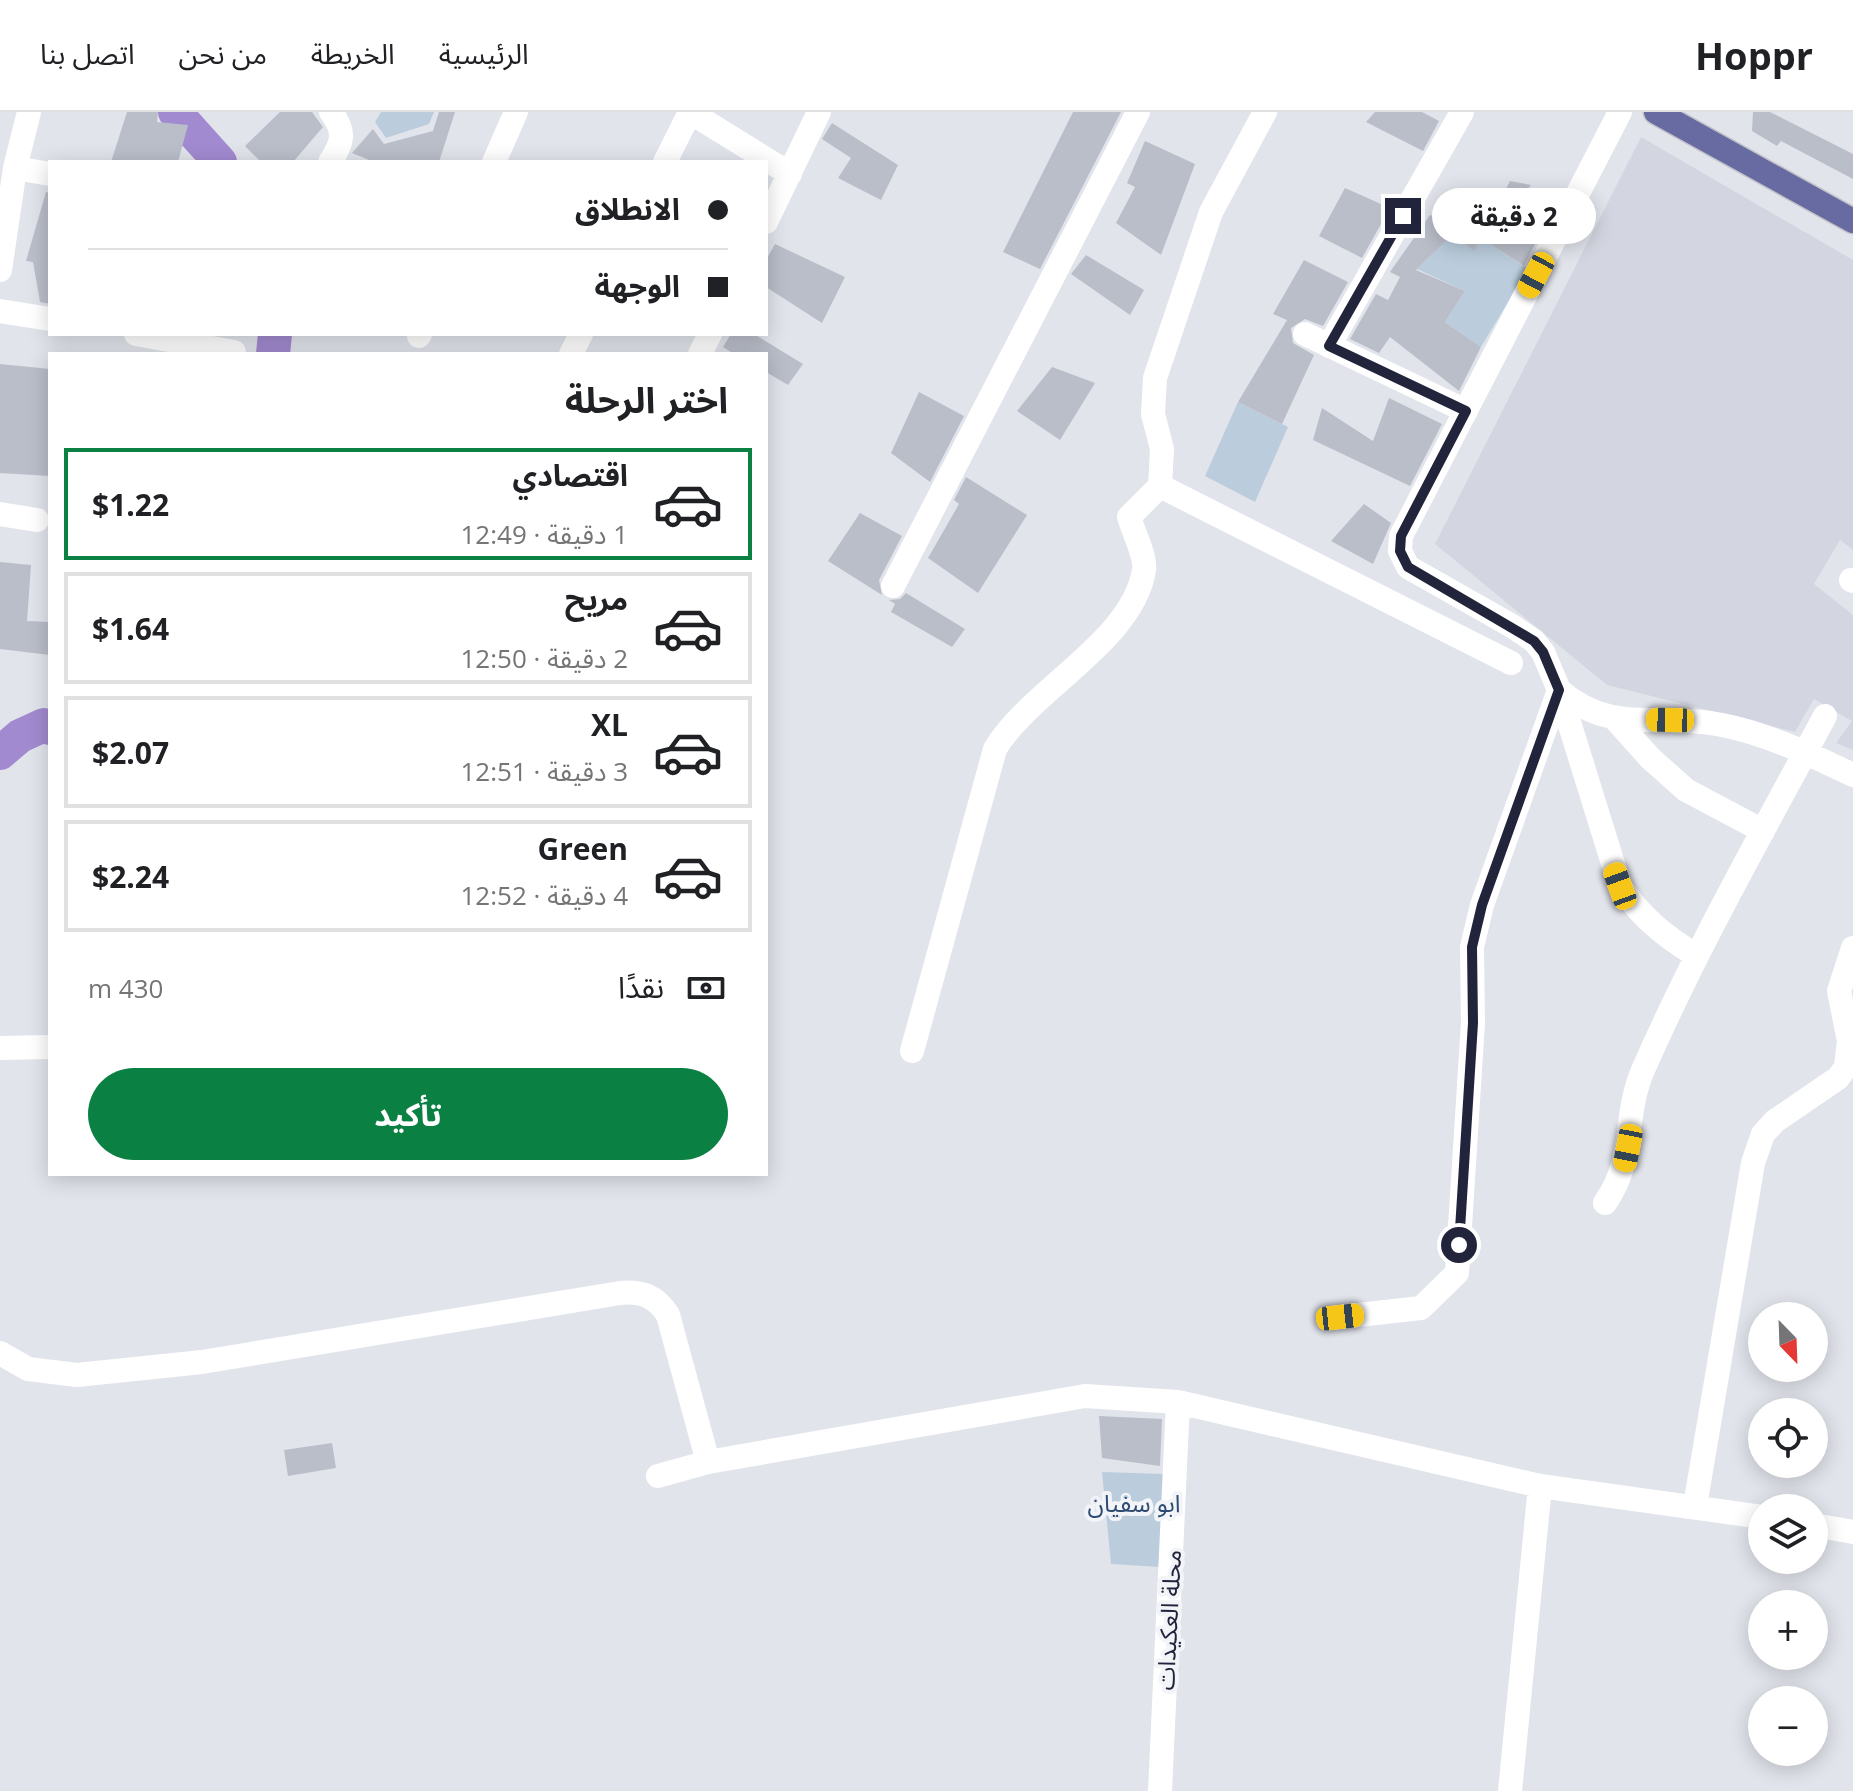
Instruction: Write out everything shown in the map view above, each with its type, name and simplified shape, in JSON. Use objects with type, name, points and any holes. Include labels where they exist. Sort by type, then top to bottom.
[{"type":"main road","points":[[1656,112],[1853,221]]},
{"type":"street","points":[[0,270],[15,168],[29,112]]},
{"type":"street","points":[[331,112],[343,135],[342,144],[331,160]]},
{"type":"street","points":[[495,160],[516,112]]},
{"type":"street","points":[[666,160],[690,112],[767,160]]},
{"type":"street","points":[[768,218],[819,112]]},
{"type":"street","points":[[893,586],[1138,112]]},
{"type":"street","points":[[912,1051],[989,760],[1009,728],[1110,632],[1127,610],[1144,568],[1129,517],[1160,486],[1162,449],[1153,414],[1155,378],[1211,212],[1265,112]]},
{"type":"street","points":[[1329,346],[1462,112]]},
{"type":"street","points":[[1620,112],[1401,536],[1400,551],[1408,567],[1534,641],[1543,652],[1559,690],[1620,886],[1638,913],[1697,956]]},
{"type":"street","points":[[768,160],[790,174]]},
{"type":"street","points":[[15,168],[48,174]]},
{"type":"street","points":[[0,311],[48,319]]},
{"type":"street","points":[[1305,334],[1466,411]]},
{"type":"street","points":[[147,336],[234,352]]},
{"type":"street","points":[[1160,486],[1511,663]]},
{"type":"street","points":[[0,514],[37,520]]},
{"type":"street","points":[[1559,690],[1576,705],[1616,720],[1688,720],[1723,725],[1805,752],[1853,775]]},
{"type":"street","points":[[1340,1317],[1421,1308],[1457,1273],[1474,1011],[1472,947],[1482,905],[1559,690]]},
{"type":"street","points":[[1605,1203],[1624,1168],[1637,1083],[1697,956],[1825,716]]},
{"type":"street","points":[[1616,720],[1650,758],[1686,790],[1763,831]]},
{"type":"street","points":[[1695,1506],[1758,1145],[1775,1121],[1838,1078],[1850,1054],[1851,1042],[1840,1005],[1853,948]]},
{"type":"street","points":[[0,1048],[48,1047]]},
{"type":"street","points":[[0,1353],[28,1369],[52,1375],[77,1375],[202,1362],[620,1293],[643,1293],[653,1298],[668,1315],[708,1462]]},
{"type":"street","points":[[658,1476],[708,1462],[1085,1396],[1178,1402],[1540,1486],[1748,1515]]},
{"type":"street","name":"محلة العكيدات","points":[[1160,1791],[1178,1402]]},
{"type":"street","points":[[1510,1791],[1540,1486]]},
{"type":"street","points":[[1828,1528],[1853,1532]]},
{"type":"shaded area","points":[[1641,137],[1853,260],[1853,550],[1840,540],[1814,584],[1853,615],[1853,750],[1836,743],[1852,721],[1814,699],[1795,732],[1607,685],[1435,544]]},
{"type":"green space","points":[[381,112],[434,112],[429,124],[386,138],[375,122]]},
{"type":"green space","points":[[1453,234],[1473,250],[1481,238],[1528,269],[1481,347],[1445,322],[1465,291],[1417,269]]},
{"type":"green space","points":[[1238,402],[1288,427],[1255,502],[1205,476]]},
{"type":"green space","name":"ابو سفيان","points":[[1102,1472],[1165,1474],[1160,1567],[1111,1564]]},
{"type":"building","points":[[127,112],[158,112],[157,122],[188,125],[179,160],[112,160]]},
{"type":"building","points":[[280,112],[312,112],[323,127],[295,160],[259,160],[245,146]]},
{"type":"building","points":[[439,112],[455,112],[440,160],[369,160],[352,153],[373,129],[384,144],[433,131]]},
{"type":"building","points":[[1073,112],[1121,112],[1040,269],[1003,252]]},
{"type":"building","points":[[1375,112],[1422,112],[1439,121],[1423,151],[1366,122]]},
{"type":"building","points":[[1753,112],[1770,112],[1853,154],[1853,179],[1781,141],[1777,146],[1752,131]]},
{"type":"building","points":[[832,123],[898,165],[881,200],[838,178],[851,158],[822,139]]},
{"type":"building","points":[[1145,141],[1195,164],[1161,255],[1116,223],[1135,187],[1127,183]]},
{"type":"building","points":[[1510,181],[1531,185],[1523,194],[1552,210],[1524,266],[1481,238],[1474,251],[1453,234],[1416,270],[1465,291],[1445,322],[1481,347],[1459,391],[1390,337],[1379,353],[1350,339],[1376,294],[1388,300],[1400,277],[1390,272],[1430,215],[1455,225],[1461,213],[1490,220]]},
{"type":"building","points":[[1345,188],[1390,208],[1362,258],[1319,236]]},
{"type":"building","points":[[48,192],[48,304],[40,302],[33,262],[26,261]]},
{"type":"building","points":[[775,244],[845,277],[822,323],[768,288],[768,256]]},
{"type":"building","points":[[1086,255],[1144,290],[1130,315],[1071,274]]},
{"type":"building","points":[[1304,260],[1348,282],[1323,326],[1305,319],[1291,328],[1293,343],[1314,355],[1282,424],[1238,402],[1287,320],[1273,314]]},
{"type":"building","points":[[730,336],[757,336],[803,364],[788,385],[768,373],[768,352],[731,352],[723,347]]},
{"type":"building","points":[[0,364],[48,369],[48,476],[0,473]]},
{"type":"building","points":[[1052,367],[1095,383],[1060,440],[1017,411]]},
{"type":"building","points":[[919,392],[964,416],[930,482],[891,453]]},
{"type":"building","points":[[1389,398],[1442,424],[1410,486],[1313,440],[1322,408],[1373,441]]},
{"type":"building","points":[[966,477],[1027,515],[978,593],[928,558],[959,504],[954,500]]},
{"type":"building","points":[[1364,504],[1391,523],[1373,564],[1331,541]]},
{"type":"building","points":[[860,513],[902,536],[879,580],[882,595],[828,561]]},
{"type":"building","points":[[0,562],[31,565],[27,621],[48,622],[48,655],[0,649]]},
{"type":"building","points":[[906,593],[965,629],[952,647],[891,612],[895,604],[889,600],[900,599]]},
{"type":"building","points":[[1099,1416],[1162,1419],[1160,1466],[1102,1458]]},
{"type":"building","points":[[332,1443],[336,1468],[288,1476],[284,1450]]},
{"type":"waterway","points":[[175,112],[218,160]]},
{"type":"waterway","points":[[273,352],[275,336]]},
{"type":"waterway","points":[[0,753],[20,736],[44,725],[48,727]]},
{"type":"route","points":[[1403,216],[1329,346],[1466,411],[1401,536],[1400,551],[1408,567],[1534,641],[1543,652],[1559,690],[1482,905],[1472,947],[1473,1023],[1459,1245]]}]
